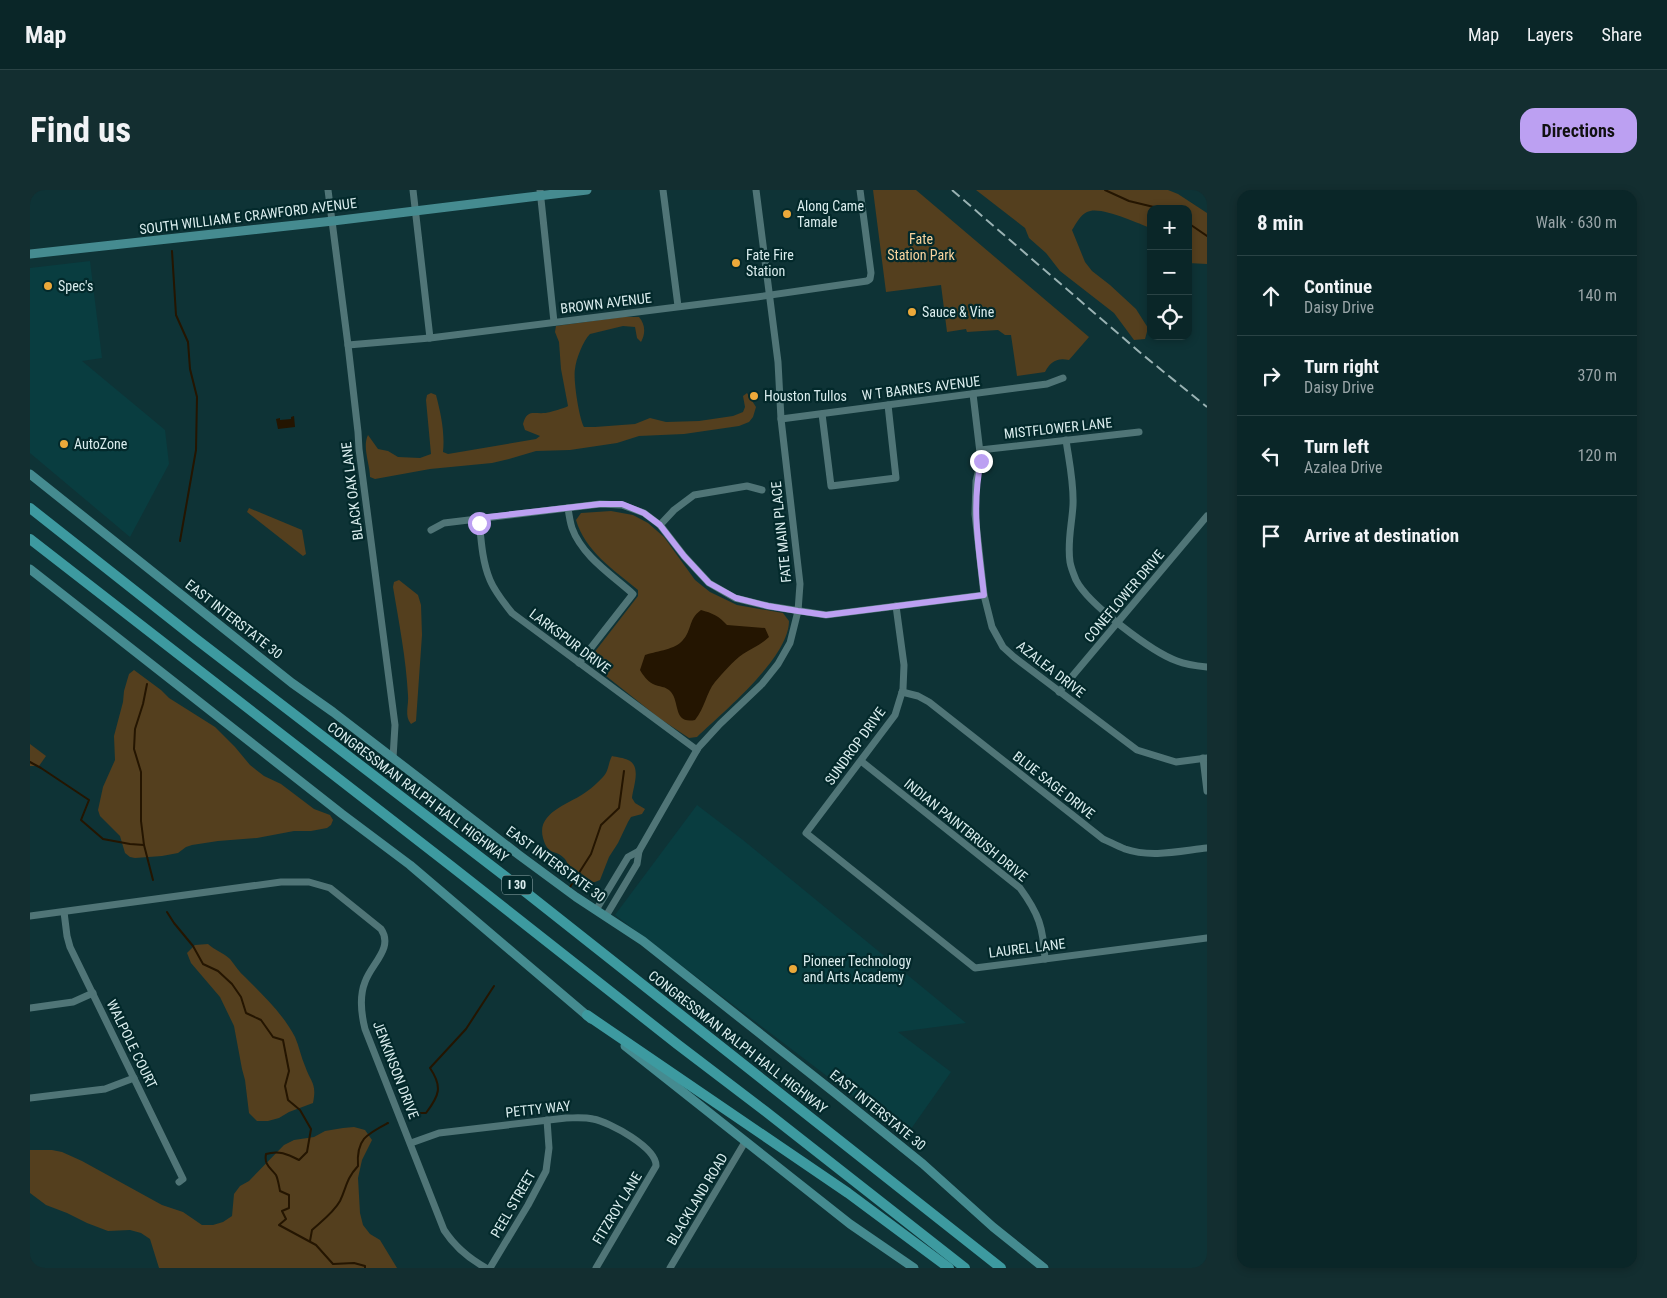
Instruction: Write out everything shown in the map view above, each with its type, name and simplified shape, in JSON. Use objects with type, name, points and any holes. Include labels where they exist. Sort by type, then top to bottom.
[{"type":"highway","name":"CONGRESSMAN RALPH HALL HIGHWAY","points":[[30,508],[196,639],[528,894],[1000,1268]]},
{"type":"highway","name":"I 30","points":[[30,539],[965,1268]]},
{"type":"highway","points":[[587,1015],[855,1197],[949,1268]]},
{"type":"main road","name":"SOUTH WILLIAM E CRAWFORD AVENUE","points":[[30,254],[332,221],[541,193],[587,190]]},
{"type":"main road","name":"EAST INTERSTATE 30","points":[[30,474],[265,662],[394,758],[519,855],[643,941],[923,1164],[993,1227],[1044,1268]]},
{"type":"main road","points":[[32,571],[410,865],[587,1015],[745,1142],[850,1224],[914,1268]]},
{"type":"street","name":"BLACK OAK LANE","points":[[328,190],[348,345],[358,432],[358,449],[395,725],[394,758]]},
{"type":"street","points":[[413,190],[430,338]]},
{"type":"street","points":[[663,190],[678,306]]},
{"type":"street","name":"FATE MAIN PLACE","points":[[606,916],[637,864],[638,851],[697,750],[720,724],[762,684],[778,664],[790,643],[798,611],[800,584],[781,420],[778,362],[756,190]]},
{"type":"street","name":"BROWN AVENUE","points":[[348,345],[430,338],[867,282],[870,279],[871,273],[860,190]]},
{"type":"street","points":[[541,193],[554,322]]},
{"type":"street","name":"W T BARNES AVENUE","points":[[781,420],[1048,384],[1063,378]]},
{"type":"street","name":"AZALEA DRIVE","points":[[973,394],[981,461],[976,481],[975,514],[984,595],[992,627],[1003,647],[1137,750],[1176,762],[1205,758]]},
{"type":"street","points":[[822,414],[831,486],[896,478],[888,405]]},
{"type":"street","name":"MISTFLOWER LANE","points":[[980,450],[1139,432]]},
{"type":"street","points":[[1066,440],[1073,496],[1068,545],[1071,564],[1077,581],[1091,600],[1117,623],[1169,657],[1196,666],[1207,667]]},
{"type":"street","points":[[660,525],[674,510],[694,495],[747,486],[762,490]]},
{"type":"street","points":[[431,530],[444,523],[479,518],[600,504],[622,504],[644,513],[660,525],[684,556],[709,583],[736,598],[768,606],[826,615],[984,595]]},
{"type":"street","points":[[568,508],[571,527],[588,554],[633,594],[579,663]]},
{"type":"street","name":"CONEFLOWER DRIVE","points":[[1060,692],[1207,516]]},
{"type":"street","name":"LARKSPUR DRIVE","points":[[479,518],[483,558],[490,580],[512,613],[697,750]]},
{"type":"street","name":"SUNDROP DRIVE","points":[[806,833],[895,715],[902,692],[904,666],[896,606]]},
{"type":"street","name":"BLUE SAGE DRIVE","points":[[902,692],[918,696],[929,702],[1103,839],[1124,849],[1143,853],[1207,848]]},
{"type":"street","points":[[1205,758],[1207,791]]},
{"type":"street","name":"INDIAN PAINTBRUSH DRIVE","points":[[861,761],[1020,888],[1033,906],[1040,924],[1045,959]]},
{"type":"street","name":"LAUREL LANE","points":[[806,833],[975,968],[1207,938]]},
{"type":"street","name":"FATE MAIN PLACE","points":[[596,910],[628,857],[638,851]]},
{"type":"street","name":"JENKINSON DRIVE","points":[[30,916],[281,882],[309,882],[330,888],[384,933],[386,939],[383,950],[363,987],[361,1002],[362,1016],[366,1029],[444,1230],[458,1249],[470,1259],[488,1268]]},
{"type":"street","name":"WALPOLE COURT","points":[[64,912],[70,947],[183,1179],[178,1182]]},
{"type":"street","points":[[30,1008],[73,1002],[93,993]]},
{"type":"street","points":[[30,1098],[105,1089],[134,1078]]},
{"type":"street","name":"PETTY WAY","points":[[411,1143],[439,1133],[547,1120],[583,1118],[602,1121],[615,1128],[650,1152],[655,1160]]},
{"type":"street","name":"PEEL STREET","points":[[488,1268],[528,1205],[546,1171],[550,1148],[547,1120]]},
{"type":"street","name":"BLACKLAND ROAD","points":[[670,1268],[745,1142]]},
{"type":"street","name":"FITZROY LANE","points":[[596,1268],[656,1166],[655,1160]]},
{"type":"shaded area","points":[[90,261],[102,358],[82,361],[165,430],[169,464],[130,537],[30,453],[30,268]]},
{"type":"shaded area","points":[[294,416],[295,427],[278,429],[276,419],[291,419]]},
{"type":"shaded area","points":[[701,610],[715,615],[727,625],[765,628],[769,637],[743,654],[728,667],[712,686],[695,720],[688,720],[680,716],[671,692],[651,683],[640,670],[645,655],[669,649],[680,643],[687,635],[694,618]]},
{"type":"shaded area","name":"Pioneer Technology and Arts Academy","points":[[697,805],[743,840],[966,1023],[898,1032],[951,1072],[906,1136],[615,915]]},
{"type":"green space","name":"Fate Station Park","points":[[873,190],[916,190],[1089,337],[1069,360],[1061,359],[1054,361],[1045,372],[1017,376],[1011,335],[1005,335],[998,330],[967,332],[966,329],[947,332],[941,285],[886,292]]},
{"type":"green space","points":[[976,190],[1168,190],[1178,194],[1207,213],[1207,264],[1192,263],[1192,205],[1147,205],[1147,227],[1100,211],[1093,210],[1082,215],[1072,230],[1085,262],[1092,271],[1136,309],[1147,326],[1145,339],[1134,340],[1114,313],[1060,271],[1046,253],[1029,238],[1025,228]]},
{"type":"green space","points":[[622,317],[639,317],[644,329],[641,342],[637,338],[635,327],[623,326],[590,334],[578,355],[575,381],[578,407],[584,427],[635,424],[650,418],[666,422],[699,421],[733,416],[743,412],[745,407],[743,396],[747,393],[756,407],[753,417],[749,422],[739,426],[684,434],[639,436],[617,443],[570,450],[536,451],[492,463],[430,469],[375,479],[370,477],[366,450],[368,435],[378,449],[388,451],[398,457],[420,458],[431,454],[426,400],[427,395],[431,393],[436,395],[441,416],[443,452],[448,454],[536,439],[540,436],[525,430],[523,424],[526,416],[531,413],[547,413],[568,406],[561,369],[559,342],[555,332],[556,326]]},
{"type":"green space","points":[[249,508],[302,530],[306,554],[303,556],[247,512]]},
{"type":"green space","points":[[611,511],[633,515],[648,523],[664,537],[695,580],[710,592],[737,605],[783,613],[789,621],[786,636],[767,667],[738,699],[697,737],[689,738],[659,718],[589,661],[638,596],[638,590],[593,550],[580,531],[576,520],[581,513]]},
{"type":"green space","points":[[399,580],[418,595],[421,605],[422,635],[416,721],[411,724],[407,714],[406,668],[393,587],[394,582]]},
{"type":"green space","points":[[134,670],[169,698],[215,727],[250,765],[264,776],[281,784],[314,809],[330,815],[333,820],[331,825],[327,828],[311,831],[294,831],[257,838],[192,845],[178,853],[162,856],[130,857],[125,853],[120,836],[100,816],[98,810],[103,787],[115,760],[114,736],[124,691],[129,674]]},
{"type":"green space","points":[[30,744],[46,756],[39,766],[30,766]]},
{"type":"green space","points":[[612,756],[626,759],[635,767],[635,783],[632,798],[635,803],[645,809],[642,814],[631,817],[609,857],[600,880],[589,883],[572,880],[566,860],[561,855],[549,850],[545,844],[542,829],[549,815],[586,792],[603,777]]},
{"type":"green space","points":[[208,944],[230,959],[285,1020],[295,1037],[313,1083],[313,1103],[268,1121],[257,1121],[249,1113],[245,1080],[234,1026],[220,997],[191,963],[187,953],[195,945]]},
{"type":"green space","points":[[354,1127],[365,1130],[372,1140],[362,1160],[358,1178],[360,1213],[363,1225],[370,1234],[380,1240],[397,1268],[159,1268],[150,1239],[141,1233],[130,1230],[108,1231],[46,1205],[30,1193],[30,1150],[52,1150],[62,1152],[82,1161],[162,1205],[183,1212],[202,1225],[213,1225],[223,1222],[232,1216],[234,1194],[240,1186],[249,1181],[284,1145],[294,1140],[314,1137],[325,1131]]},
{"type":"waterway","points":[[1105,190],[1129,201],[1147,205]]},
{"type":"waterway","points":[[170,230],[171,220]]},
{"type":"waterway","points":[[1192,226],[1207,236]]},
{"type":"waterway","points":[[172,251],[176,315],[188,342],[190,369],[197,397],[196,450],[180,541]]},
{"type":"waterway","points":[[144,845],[141,821],[141,772],[134,749],[135,729],[147,684]]},
{"type":"waterway","points":[[30,762],[89,800],[81,820],[103,839],[144,845],[153,880]]},
{"type":"waterway","points":[[570,887],[591,854],[601,825],[619,808],[624,771]]},
{"type":"waterway","points":[[167,912],[193,946],[203,964],[218,971],[232,984],[241,997],[246,1013],[261,1020],[273,1037],[283,1040],[289,1071],[285,1086],[288,1100],[300,1110],[311,1129],[307,1152],[299,1160],[283,1153],[266,1154],[267,1163],[276,1175],[280,1191],[289,1195],[289,1208],[282,1211],[286,1219],[279,1225],[316,1245],[333,1264],[354,1263],[365,1266],[365,1268]]},
{"type":"waterway","points":[[413,1113],[426,1113],[430,1107],[438,1091],[437,1081],[430,1068],[466,1029],[494,986]]},
{"type":"waterway","points":[[310,1241],[312,1230],[331,1213],[340,1201],[349,1179],[358,1166],[361,1143],[369,1134],[388,1123]]},
{"type":"railway","points":[[952,190],[1143,355],[1207,407]]},
{"type":"place","name":"Along Came Tamale","points":[[787,214]]},
{"type":"place","name":"Fate Fire Station","points":[[736,263]]},
{"type":"place","name":"Spec's","points":[[48,286]]},
{"type":"place","name":"Sauce & Vine","points":[[912,312]]},
{"type":"place","name":"Houston Tullos","points":[[754,396]]},
{"type":"place","name":"AutoZone","points":[[64,444]]},
{"type":"place","name":"Pioneer Technology and Arts Academy","points":[[793,969]]},
{"type":"route","points":[[479,523],[479,518],[600,504],[622,504],[644,513],[660,525],[684,556],[709,583],[736,598],[768,606],[826,615],[984,595],[975,514],[976,481],[981,461]]}]
